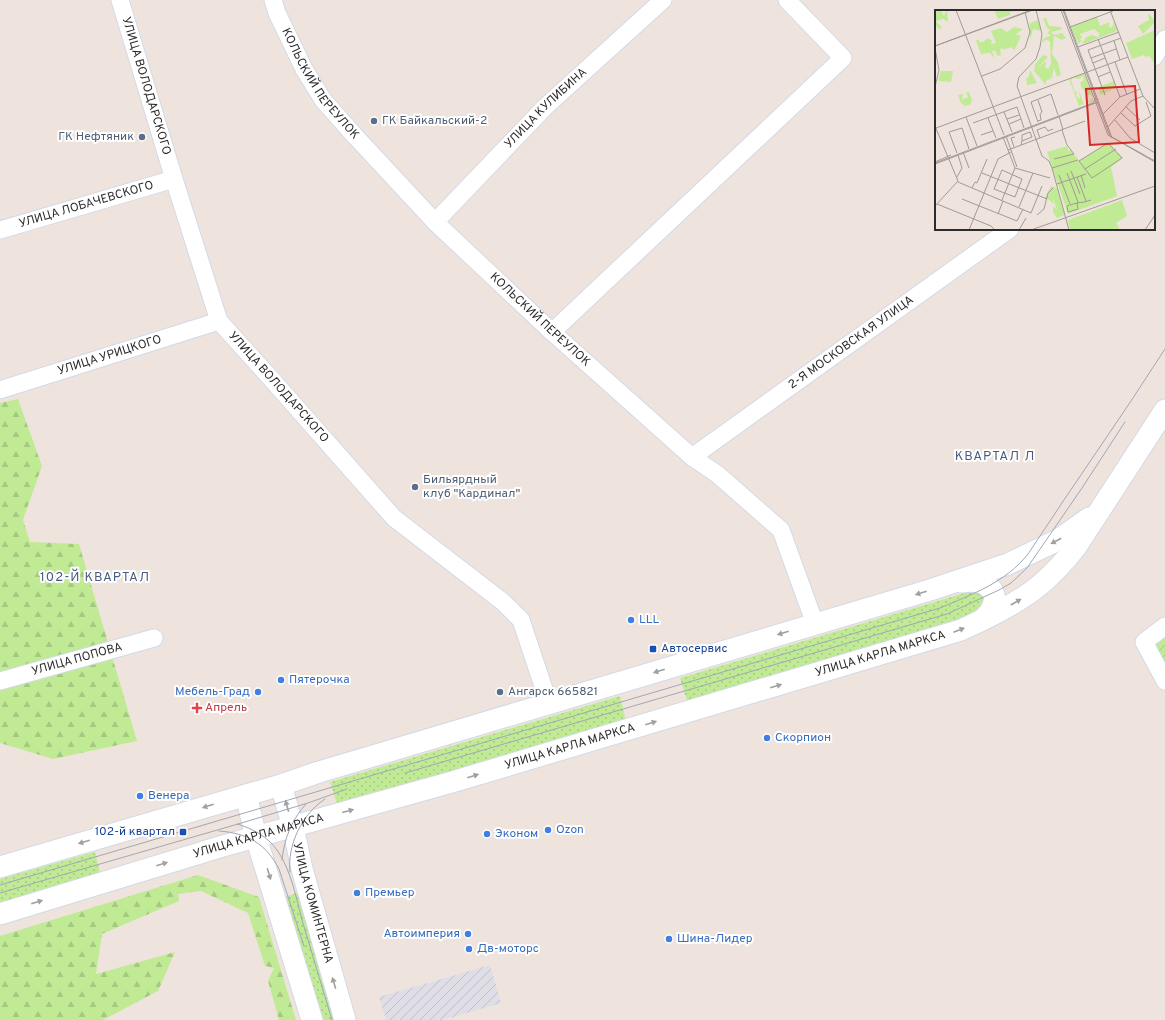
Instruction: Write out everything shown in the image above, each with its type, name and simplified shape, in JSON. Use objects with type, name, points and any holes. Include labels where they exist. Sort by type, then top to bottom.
[{"type":"street","name":"УЛИЦА ВОЛОДАРСКОГО","points":[[120,0],[219,321],[394,518],[503,602],[521,620],[549,704]]},
{"type":"street","name":"КОЛЬСКИЙ ПЕРЕУЛОК","points":[[273,0],[277,13],[304,69],[323,100],[435,222],[552,332],[692,457],[717,474],[781,530],[816,624]]},
{"type":"street","name":"УЛИЦА КУЛИБИНА","points":[[435,222],[545,107],[664,0]]},
{"type":"street","points":[[552,332],[843,58],[787,0]]},
{"type":"street","points":[[1155,55],[1165,39]]},
{"type":"street","name":"УЛИЦА ЛОБАЧЕВСКОГО","points":[[0,230],[174,179]]},
{"type":"street","name":"2-Я МОСКОВСКАЯ УЛИЦА","points":[[692,457],[1009,230]]},
{"type":"street","name":"УЛИЦА УРИЦКОГО","points":[[0,390],[219,321]]},
{"type":"street","name":"УЛИЦА КАРЛА МАРКСА","points":[[0,914],[174,861],[452,782],[950,634],[981,621],[1026,596],[1052,575],[1076,547],[1165,410]]},
{"type":"street","name":"УЛИЦА КАРЛА МАРКСА","points":[[0,867],[281,785],[945,585],[1008,564],[1058,540],[1099,510]]},
{"type":"street","points":[[945,585],[971,582],[982,583],[989,586],[993,593],[993,606],[990,612],[981,621]]},
{"type":"street","points":[[1165,626],[1144,642],[1165,681]]},
{"type":"street","name":"УЛИЦА ПОПОВА","points":[[0,681],[154,638]]},
{"type":"street","name":"УЛИЦА КОМИНТЕРНА","points":[[281,785],[293,827],[302,869],[345,1020]]},
{"type":"street","points":[[246,795],[256,837],[312,1020]]},
{"type":"shaded area","points":[[490,965],[501,1003],[443,1020],[386,1020],[379,997]]},
{"type":"green space","points":[[18,399],[42,466],[23,520],[30,542],[79,544],[137,741],[53,759],[0,743],[0,403]]},
{"type":"green space","points":[[981,588],[989,600],[977,617],[688,704],[680,678]]},
{"type":"green space","points":[[1165,625],[1165,685],[1144,642]]},
{"type":"green space","points":[[620,696],[626,721],[338,807],[330,782]]},
{"type":"green space","points":[[95,852],[101,877],[0,906],[0,879]]},
{"type":"green space","points":[[198,875],[259,897],[296,1020],[279,1020],[268,981],[274,968],[265,966],[248,913],[201,891],[178,894],[179,901],[102,934],[96,974],[175,952],[158,991],[103,1020],[0,1020],[0,936]]},
{"type":"green space","points":[[300,892],[339,1020],[319,1020],[282,898]]},
{"type":"tram line","points":[[0,885],[940,608],[977,592],[1010,572],[1028,554],[1165,349]]},
{"type":"tram line","points":[[405,773],[947,614],[999,590],[1011,583],[1027,568],[1125,422]]},
{"type":"tram line","points":[[0,893],[238,824],[308,803],[347,789]]},
{"type":"tram line","points":[[290,872],[291,851],[298,831],[309,813],[325,799]]},
{"type":"tram line","points":[[282,860],[287,837],[297,816],[306,804]]},
{"type":"tram line","points":[[237,824],[254,831],[269,841],[277,850],[286,866],[332,1020]]},
{"type":"tram line","points":[[219,831],[239,834],[255,841],[274,860],[279,869],[304,946]]},
{"type":"place","name":"ГК Байкальский-2","points":[[374,121]]},
{"type":"place","name":"ГК Нефтяник","points":[[142,137]]},
{"type":"place","name":"Бильярдный клуб \"Кардинал\"","points":[[415,487]]},
{"type":"place","name":"LLL","points":[[631,620]]},
{"type":"place","name":"Автосервис","points":[[653,649]]},
{"type":"place","name":"Пятерочка","points":[[281,680]]},
{"type":"place","name":"Мебель-Град","points":[[258,692]]},
{"type":"place","name":"Ангарск 665821","points":[[500,692]]},
{"type":"place","name":"Апрель","points":[[197,708]]},
{"type":"place","name":"Скорпион","points":[[767,738]]},
{"type":"place","name":"Венера","points":[[140,796]]},
{"type":"place","name":"Ozon","points":[[548,830]]},
{"type":"place","name":"102-й квартал","points":[[183,832]]},
{"type":"place","name":"Эконом","points":[[487,834]]},
{"type":"place","name":"Премьер","points":[[357,893]]},
{"type":"place","name":"Автоимперия","points":[[468,934]]},
{"type":"place","name":"Шина-Лидер","points":[[669,939]]},
{"type":"place","name":"Дв-моторс","points":[[469,949]]},
{"type":"district","name":"КВАРТАЛ Л","points":[[995,457]]},
{"type":"district","name":"102-Й КВАРТАЛ","points":[[95,578]]}]
